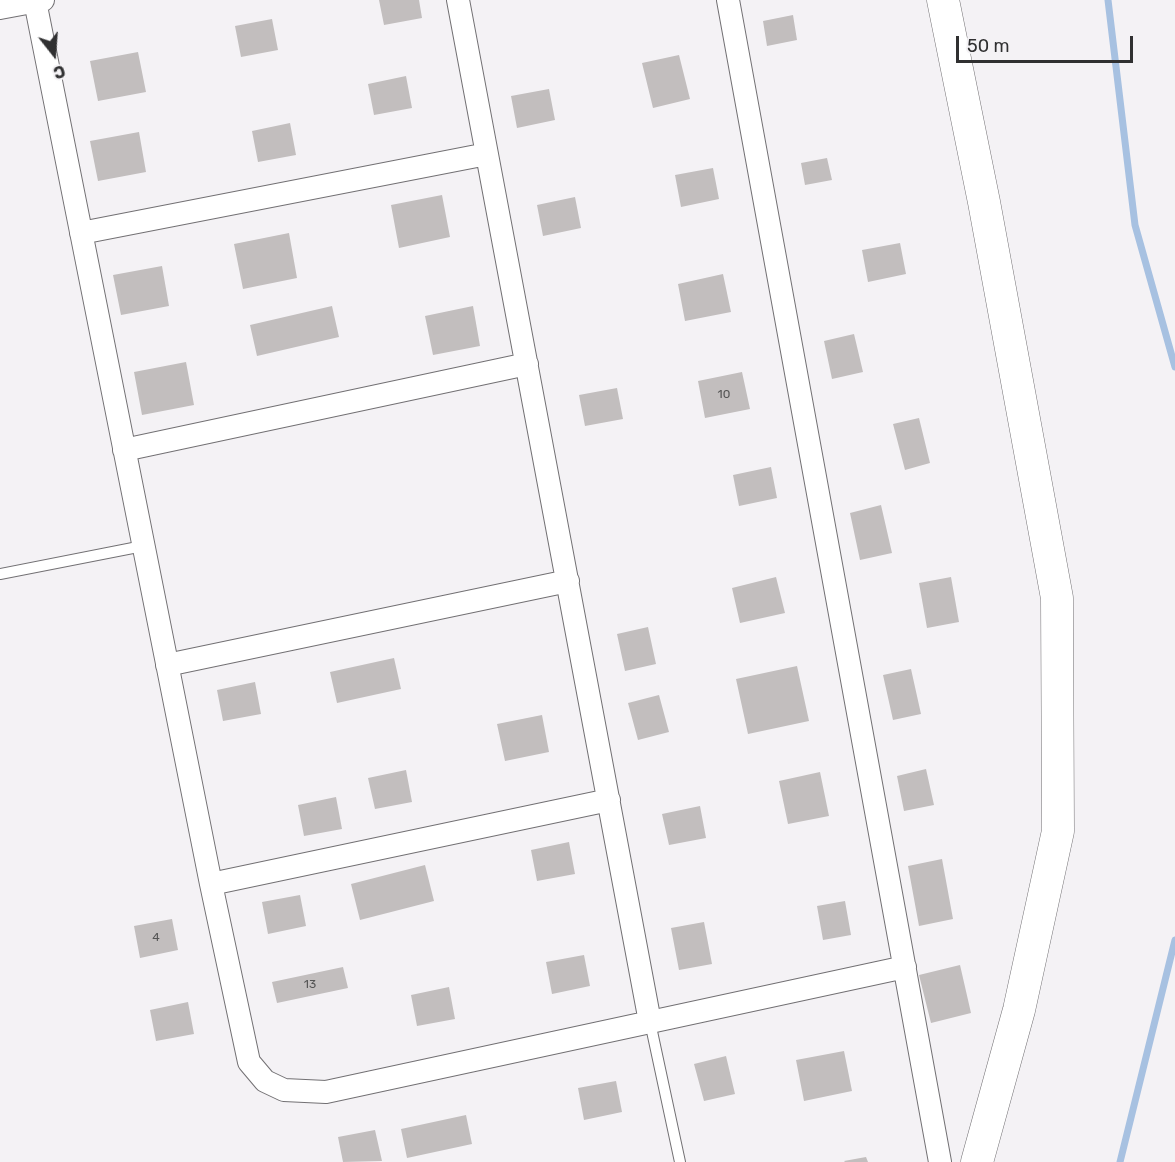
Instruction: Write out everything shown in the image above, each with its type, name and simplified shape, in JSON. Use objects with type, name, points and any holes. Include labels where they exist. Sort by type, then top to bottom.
[{"type":"street","points":[[0,8],[38,0],[81,233],[211,884],[249,1062],[265,1081],[284,1090],[326,1092],[905,968]]},
{"type":"street","points":[[458,0],[651,1022]]},
{"type":"street","points":[[728,0],[940,1162]]},
{"type":"street","points":[[943,0],[986,214],[1057,598],[1058,831],[1019,1010],[977,1162]]},
{"type":"street","points":[[81,233],[487,154]]},
{"type":"street","points":[[124,450],[527,364]]},
{"type":"street","points":[[167,664],[568,581]]},
{"type":"street","points":[[211,884],[609,800]]},
{"type":"lane","points":[[0,574],[143,546]]},
{"type":"lane","points":[[651,1022],[680,1162]]},
{"type":"building","points":[[379,0],[419,0],[422,18],[384,25]]},
{"type":"building","points":[[793,15],[797,40],[767,46],[763,21]]},
{"type":"building","points":[[272,19],[278,50],[241,57],[235,26]]},
{"type":"building","points":[[138,52],[146,92],[98,101],[90,61]]},
{"type":"building","points":[[679,55],[690,99],[653,108],[642,63]]},
{"type":"building","points":[[406,76],[412,108],[374,115],[368,84]]},
{"type":"building","points":[[549,89],[555,120],[517,128],[511,96]]},
{"type":"building","points":[[290,123],[296,155],[258,162],[252,131]]},
{"type":"building","points":[[139,132],[146,172],[98,181],[90,141]]},
{"type":"building","points":[[827,158],[832,180],[805,185],[801,163]]},
{"type":"building","points":[[713,168],[719,199],[681,207],[675,175]]},
{"type":"building","points":[[442,195],[450,237],[399,248],[391,205]]},
{"type":"building","points":[[575,197],[581,228],[543,236],[537,205]]},
{"type":"building","points":[[289,233],[297,278],[243,289],[234,244]]},
{"type":"building","points":[[900,243],[906,274],[868,282],[862,250]]},
{"type":"building","points":[[162,266],[169,306],[121,315],[113,275]]},
{"type":"building","points":[[723,274],[731,312],[685,321],[678,284]]},
{"type":"building","points":[[332,306],[339,337],[257,356],[250,325]]},
{"type":"building","points":[[473,306],[480,346],[433,355],[425,316]]},
{"type":"building","points":[[854,334],[863,372],[832,379],[824,341]]},
{"type":"building","points":[[186,362],[194,405],[142,415],[134,372]]},
{"type":"building","points":[[742,372],[750,409],[705,418],[698,381]]},
{"type":"building","points":[[617,388],[623,419],[585,426],[579,395]]},
{"type":"building","points":[[919,418],[930,463],[905,470],[893,424]]},
{"type":"building","points":[[771,467],[777,498],[739,506],[733,475]]},
{"type":"building","points":[[881,505],[892,553],[860,560],[850,513]]},
{"type":"building","points":[[776,577],[785,613],[740,623],[732,588]]},
{"type":"building","points":[[951,577],[959,622],[927,628],[919,583]]},
{"type":"building","points":[[648,627],[656,664],[625,671],[617,634]]},
{"type":"building","points":[[394,658],[401,689],[337,703],[330,672]]},
{"type":"building","points":[[797,666],[809,721],[748,734],[736,679]]},
{"type":"building","points":[[911,669],[921,714],[893,720],[883,675]]},
{"type":"building","points":[[255,682],[261,714],[223,721],[217,690]]},
{"type":"building","points":[[659,695],[669,732],[638,740],[628,703]]},
{"type":"building","points":[[542,715],[549,752],[505,761],[497,724]]},
{"type":"building","points":[[926,769],[934,805],[904,811],[897,776]]},
{"type":"building","points":[[406,770],[412,802],[375,809],[368,778]]},
{"type":"building","points":[[820,772],[829,816],[788,824],[779,781]]},
{"type":"building","points":[[336,797],[342,829],[304,836],[298,805]]},
{"type":"building","points":[[700,806],[706,838],[669,845],[662,814]]},
{"type":"building","points":[[569,842],[575,874],[537,881],[531,850]]},
{"type":"building","points":[[942,859],[953,919],[919,926],[908,866]]},
{"type":"building","points":[[425,865],[434,901],[360,920],[351,884]]},
{"type":"building","points":[[300,895],[306,926],[268,934],[262,902]]},
{"type":"building","points":[[845,901],[851,935],[823,940],[817,906]]},
{"type":"building","points":[[172,919],[178,950],[140,958],[134,926]]},
{"type":"building","points":[[704,922],[712,964],[679,970],[671,928]]},
{"type":"building","points":[[584,955],[590,986],[552,994],[546,962]]},
{"type":"building","points":[[960,965],[971,1013],[931,1023],[919,975]]},
{"type":"building","points":[[343,967],[348,988],[277,1003],[272,982]]},
{"type":"building","points":[[449,987],[455,1019],[417,1026],[411,995]]},
{"type":"building","points":[[188,1002],[194,1034],[156,1041],[150,1010]]},
{"type":"building","points":[[844,1051],[852,1091],[804,1101],[796,1060]]},
{"type":"building","points":[[726,1056],[735,1094],[704,1101],[694,1064]]},
{"type":"building","points":[[616,1081],[622,1112],[584,1120],[578,1088]]},
{"type":"building","points":[[466,1115],[472,1144],[407,1158],[401,1129]]},
{"type":"building","points":[[375,1130],[382,1161],[343,1162],[338,1137]]},
{"type":"building","points":[[866,1157],[868,1162],[844,1161]]},
{"type":"waterway","points":[[1108,0],[1135,225],[1175,367]]},
{"type":"waterway","points":[[1120,1162],[1175,940]]}]
